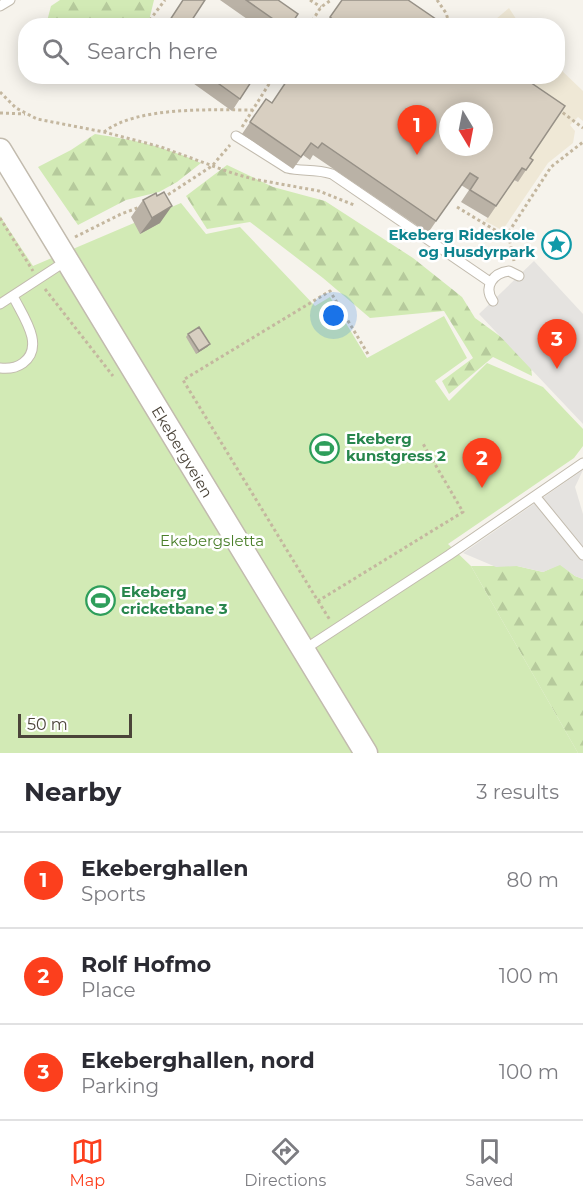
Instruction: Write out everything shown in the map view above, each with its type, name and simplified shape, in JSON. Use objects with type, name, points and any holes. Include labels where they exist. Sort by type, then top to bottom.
[{"type":"street","name":"Ekebergveien","points":[[0,150],[366,753]]},
{"type":"lane","points":[[0,6],[10,0]]},
{"type":"lane","points":[[236,136],[287,168],[319,170],[332,174],[490,282]]},
{"type":"lane","points":[[0,304],[67,260]]},
{"type":"lane","points":[[493,301],[488,292],[490,282],[502,272],[516,274]]},
{"type":"lane","points":[[0,368],[19,366],[32,352],[33,340],[30,331],[13,296]]},
{"type":"lane","points":[[303,650],[449,555],[583,463]]},
{"type":"lane","points":[[535,496],[583,555]]},
{"type":"path","points":[[151,18],[165,0]]},
{"type":"path","points":[[310,0],[321,7]]},
{"type":"path","points":[[314,18],[321,7],[331,0]]},
{"type":"path","points":[[437,0],[448,18]]},
{"type":"path","points":[[162,199],[212,166],[236,136],[269,84]]},
{"type":"path","points":[[0,92],[26,115]]},
{"type":"path","points":[[550,104],[583,128]]},
{"type":"path","points":[[104,132],[127,120],[154,115],[200,110],[254,110]]},
{"type":"path","points":[[0,113],[26,115],[47,122],[104,132],[161,147],[253,179],[318,191],[356,206]]},
{"type":"path","points":[[516,274],[508,232],[551,167],[583,142]]},
{"type":"path","points":[[75,237],[145,205]]},
{"type":"path","points":[[458,207],[508,238]]},
{"type":"path","points":[[0,218],[38,279],[116,379]]},
{"type":"path","points":[[335,629],[183,380],[330,291],[368,354]]},
{"type":"path","points":[[318,601],[464,512],[422,442]]},
{"type":"shaded area","points":[[509,8],[515,18],[497,18]]},
{"type":"shaded area","points":[[565,74],[583,91],[583,121],[578,117],[570,125],[575,131],[573,143],[548,163],[504,228],[500,229],[485,221],[514,180],[518,182],[506,84],[565,84]]},
{"type":"shaded area","points":[[534,261],[583,314],[583,424],[479,314]]},
{"type":"shaded area","points":[[583,470],[575,487],[583,514],[583,579],[560,565],[543,572],[517,566],[496,567],[463,553]]},
{"type":"green space","points":[[60,0],[154,0],[150,18],[48,18],[51,6]]},
{"type":"green space","points":[[95,134],[149,144],[201,163],[177,182],[159,192],[126,200],[78,225],[38,167],[71,150]]},
{"type":"green space","points":[[227,165],[273,187],[325,201],[413,258],[462,297],[475,318],[530,358],[532,376],[493,357],[449,394],[442,381],[473,358],[444,311],[370,318],[323,278],[250,222],[207,229],[186,196]]},
{"type":"green space","name":"Ekebergsletta","points":[[181,203],[206,234],[240,227],[315,306],[330,297],[367,358],[444,316],[467,358],[435,381],[449,401],[487,363],[543,387],[583,429],[583,446],[574,458],[448,544],[471,566],[578,753],[0,753],[0,216],[33,266]]},
{"type":"green space","points":[[560,564],[575,576],[583,579],[583,753],[578,753],[471,566],[517,566],[543,572]]},
{"type":"building","points":[[183,0],[205,0],[193,18],[171,18]]},
{"type":"building","points":[[246,0],[278,0],[298,14],[295,18],[272,18]]},
{"type":"building","points":[[342,0],[408,0],[434,18],[331,18]]},
{"type":"building","points":[[219,84],[250,84],[240,99]]},
{"type":"building","points":[[285,84],[533,84],[565,106],[530,158],[533,160],[526,170],[522,168],[496,206],[470,190],[478,178],[470,173],[436,221],[322,143],[318,148],[311,143],[301,157],[250,122],[266,99],[272,103]]},
{"type":"building","points":[[164,192],[172,206],[152,218],[143,200],[156,193],[157,196]]},
{"type":"building","points":[[199,327],[210,344],[199,351],[188,334]]},
{"type":"place","name":"Ekeberghallen","points":[[417,155]]},
{"type":"place","name":"Ekeberg Rideskole og Husdyrpark","points":[[556,244]]},
{"type":"place","name":"Ekeberghallen, nord","points":[[557,369]]},
{"type":"place","name":"Ekeberg kunstgress 2","points":[[325,448]]},
{"type":"place","name":"Rolf Hofmo","points":[[482,488]]},
{"type":"place","name":"Ekeberg cricketbane 3","points":[[100,601]]}]
